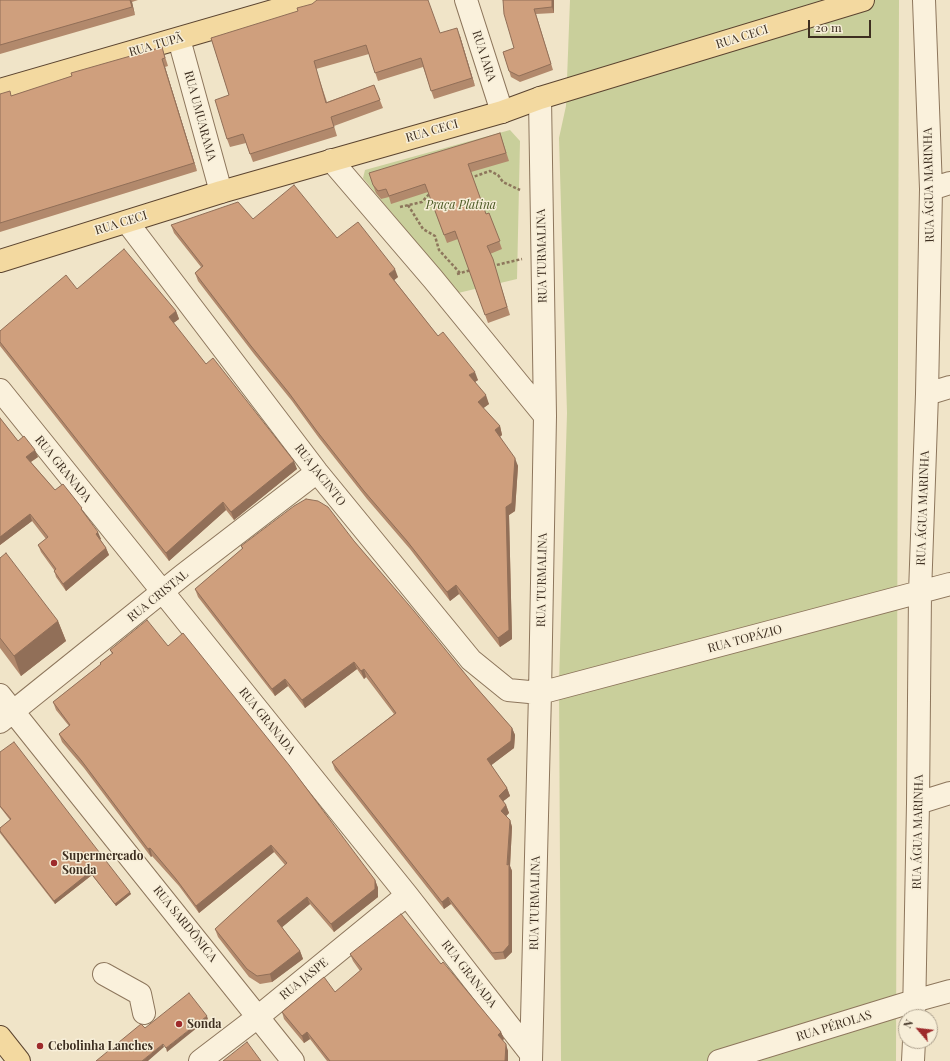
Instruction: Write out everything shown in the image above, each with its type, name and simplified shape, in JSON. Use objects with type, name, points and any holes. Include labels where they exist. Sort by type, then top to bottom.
[{"type":"main road","name":"RUA TUPÃ","points":[[0,90],[311,0]]},
{"type":"main road","name":"RUA CECI","points":[[0,261],[221,192],[502,112],[540,98],[863,0]]},
{"type":"main road","points":[[0,1037],[19,1061]]},
{"type":"street","name":"RUA IARA","points":[[466,0],[502,112]]},
{"type":"street","name":"RUA ÁGUA MARINHA","points":[[914,1009],[920,593],[927,394],[940,186],[924,0]]},
{"type":"street","name":"RUA UMUARAMA","points":[[179,39],[221,192]]},
{"type":"street","name":"RUA TURMALINA","points":[[531,1057],[545,416],[540,98]]},
{"type":"street","points":[[331,160],[433,279],[545,416]]},
{"type":"street","name":"RUA JACINTO","points":[[127,222],[317,472],[471,660],[508,690],[540,693]]},
{"type":"street","points":[[927,394],[950,388]]},
{"type":"street","name":"RUA GRANADA","points":[[0,390],[407,895],[531,1057]]},
{"type":"street","name":"RUA CRISTAL","points":[[7,717],[162,592],[317,472]]},
{"type":"street","name":"RUA TOPÁZIO","points":[[540,693],[950,584]]},
{"type":"street","name":"RUA SARDÔNICA","points":[[0,695],[7,717],[258,1016],[293,1061]]},
{"type":"street","points":[[918,803],[950,793]]},
{"type":"street","name":"RUA JASPE","points":[[200,1061],[407,895]]},
{"type":"street","name":"RUA PÉROLAS","points":[[914,1009],[950,991]]},
{"type":"street","name":"RUA PÉROLAS","points":[[719,1061],[898,1013]]},
{"type":"street","points":[[913,1061],[914,1049]]},
{"type":"path","points":[[463,181],[490,171],[498,176],[503,182],[519,190],[541,184]]},
{"type":"path","points":[[376,213],[422,202],[429,192],[436,190]]},
{"type":"path","points":[[408,205],[423,229],[435,236],[439,250],[460,273]]},
{"type":"path","points":[[490,266],[542,255]]},
{"type":"path","points":[[433,279],[475,270]]},
{"type":"green space","points":[[570,0],[899,0],[896,1061],[561,1061],[559,683],[567,413],[559,138],[566,106]]},
{"type":"green space","name":"Praça Platina","points":[[510,130],[520,141],[517,279],[458,293],[363,178],[365,170]]},
{"type":"building","points":[[0,0],[130,0],[132,7],[0,45]]},
{"type":"building","points":[[317,0],[428,0],[440,33],[457,28],[472,78],[431,91],[421,58],[375,73],[366,45],[314,61],[326,103],[374,85],[380,100],[331,117],[334,127],[250,154],[243,134],[227,139],[215,100],[229,95],[211,38],[298,11],[297,8],[312,4]]},
{"type":"building","points":[[503,0],[552,0],[552,7],[534,9],[551,64],[519,76],[509,71],[503,52],[514,48],[504,14]]},
{"type":"building","points":[[162,47],[165,58],[162,59],[194,163],[0,223],[0,94],[10,91],[11,96],[72,76],[71,73]]},
{"type":"building","points":[[500,133],[506,153],[468,164],[486,214],[489,213],[500,241],[487,246],[493,259],[507,307],[485,315],[455,231],[444,235],[425,184],[389,196],[386,189],[378,191],[373,185],[369,173]]},
{"type":"building","points":[[294,185],[337,238],[358,222],[395,269],[389,274],[438,336],[443,332],[475,372],[469,375],[486,395],[478,402],[500,426],[495,430],[515,458],[512,503],[506,507],[509,630],[498,638],[456,585],[447,592],[407,541],[364,491],[195,273],[203,266],[171,225],[238,202],[253,219]]},
{"type":"building","points":[[124,249],[176,311],[169,317],[206,364],[213,358],[294,461],[231,512],[223,502],[166,553],[0,342],[0,331],[66,275],[77,289]]},
{"type":"building","points":[[0,418],[18,441],[24,436],[35,450],[26,457],[55,490],[63,484],[82,508],[81,509],[98,532],[96,534],[106,548],[63,584],[54,571],[56,569],[38,545],[48,537],[30,514],[0,537]]},
{"type":"building","points":[[306,499],[318,501],[328,507],[354,541],[512,728],[511,741],[487,759],[507,788],[499,796],[506,805],[501,811],[510,820],[507,865],[509,864],[509,945],[503,952],[492,953],[448,897],[442,902],[332,762],[396,713],[364,669],[361,671],[354,662],[302,700],[285,679],[272,689],[195,589],[243,548],[241,546],[294,506]]},
{"type":"building","points":[[6,553],[58,621],[14,656],[0,638],[0,558]]},
{"type":"building","points":[[147,620],[168,646],[183,633],[289,765],[375,880],[375,889],[331,924],[307,897],[277,921],[300,951],[270,974],[257,976],[247,969],[215,929],[287,863],[271,845],[196,906],[150,848],[148,849],[81,760],[59,734],[70,725],[53,702],[101,664],[100,663],[113,653],[110,650]]},
{"type":"building","points":[[14,742],[130,892],[115,904],[90,872],[54,901],[0,831],[0,828],[11,819],[0,806],[0,752]]},
{"type":"building","points":[[401,914],[441,964],[443,962],[501,1032],[498,1035],[506,1044],[505,1061],[330,1061],[307,1032],[302,1036],[282,1012],[324,977],[335,992],[362,969],[350,954]]},
{"type":"building","points":[[189,993],[207,1016],[166,1048],[163,1044],[142,1061],[96,1061],[141,1024],[145,1028]]},
{"type":"building","points":[[247,1042],[261,1061],[223,1061]]},
{"type":"place","name":"Supermercado Sonda","points":[[54,863]]},
{"type":"place","name":"Sonda","points":[[179,1024]]},
{"type":"place","name":"Cebolinha Lanches","points":[[40,1046]]}]
